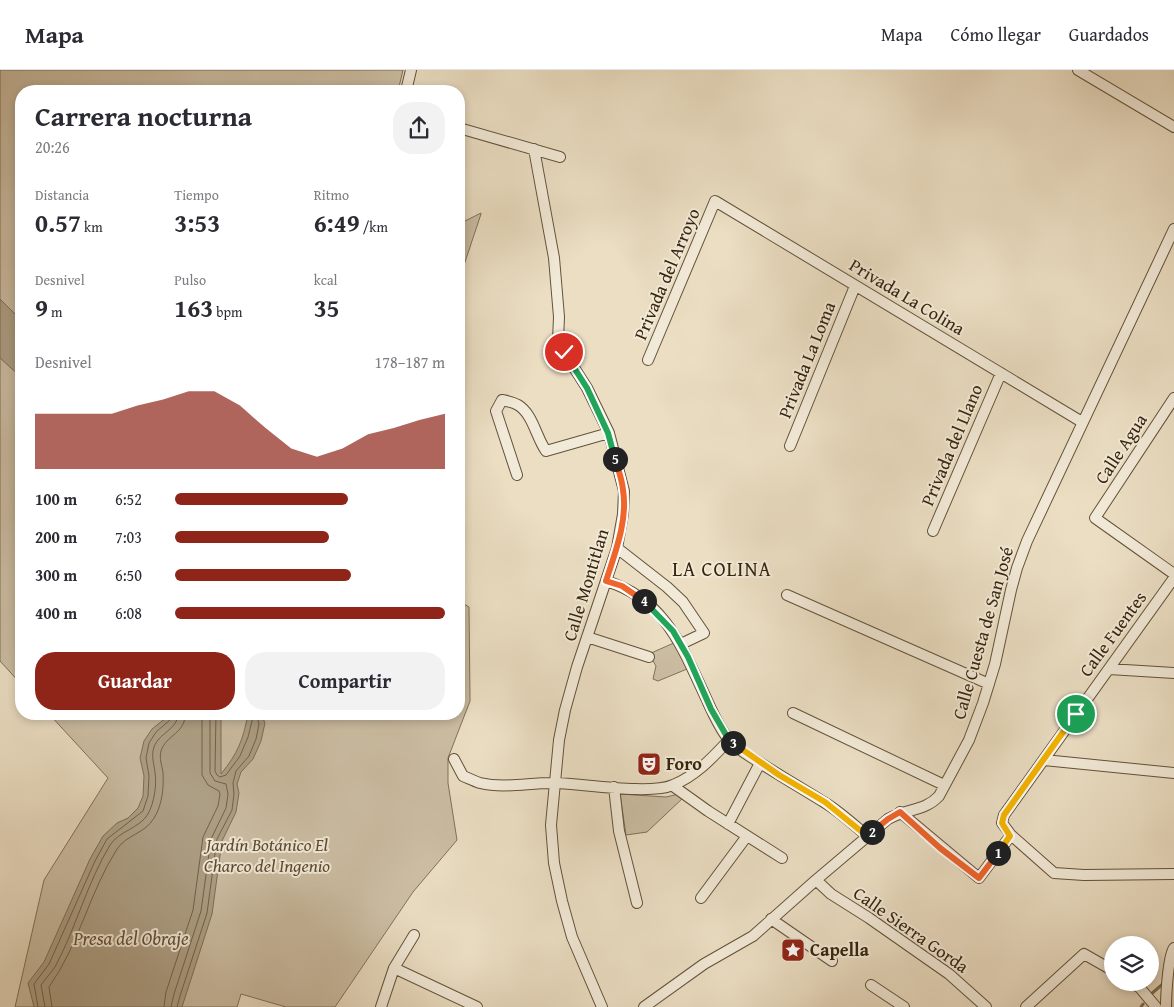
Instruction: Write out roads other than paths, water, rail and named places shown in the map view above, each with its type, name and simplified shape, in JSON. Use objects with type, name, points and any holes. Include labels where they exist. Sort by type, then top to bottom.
[{"type":"street","points":[[408,85],[412,70]]},
{"type":"street","points":[[1078,70],[1174,127]]},
{"type":"street","points":[[465,130],[560,158]]},
{"type":"street","name":"Calle Montitlan","points":[[534,149],[554,258],[558,340],[587,388],[608,433],[624,491],[623,514],[617,548],[565,710],[554,783],[552,826],[554,863],[562,901],[572,937],[602,1007]]},
{"type":"street","name":"Privada La Colina","points":[[715,201],[1082,422]]},
{"type":"street","name":"Privada del Arroyo","points":[[648,360],[715,201]]},
{"type":"street","name":"Calle Cuesta de San José","points":[[644,1007],[704,964],[753,936],[888,819],[900,812],[932,804],[939,796],[969,740],[989,684],[1017,568],[1027,541],[1174,229]]},
{"type":"street","name":"Privada La Loma","points":[[790,446],[855,286]]},
{"type":"street","name":"Privada del Llano","points":[[933,531],[1001,373]]},
{"type":"street","name":"Calle Agua","points":[[1174,398],[1095,518],[1174,576]]},
{"type":"street","points":[[517,475],[496,411],[502,400],[519,406],[533,424],[546,450],[608,433]]},
{"type":"street","points":[[617,548],[683,602],[704,633],[681,644]]},
{"type":"street","name":"Calle Fuentes","points":[[1010,836],[1002,823],[1004,815],[1174,576]]},
{"type":"street","points":[[606,581],[622,586],[639,597],[673,631],[711,709],[729,740],[760,763],[825,802],[867,836]]},
{"type":"street","points":[[787,595],[989,684]]},
{"type":"street","points":[[587,637],[650,657]]},
{"type":"street","points":[[1109,669],[1174,673]]},
{"type":"street","points":[[793,713],[944,785]]},
{"type":"street","points":[[454,759],[463,776],[480,783],[510,786],[554,783],[653,790],[673,786],[695,773],[729,740]]},
{"type":"street","points":[[1044,760],[1174,773]]},
{"type":"street","points":[[728,824],[760,763]]},
{"type":"street","points":[[673,786],[782,858]]},
{"type":"street","points":[[614,787],[619,831],[637,903]]},
{"type":"street","points":[[900,812],[940,848],[979,878],[1010,836],[1054,873],[1084,875],[1174,874]]},
{"type":"street","points":[[701,898],[747,836]]},
{"type":"street","name":"Calle Sierra Gorda","points":[[816,880],[831,894],[949,974],[986,1007]]},
{"type":"street","points":[[771,919],[832,961]]},
{"type":"street","points":[[381,1007],[394,968],[414,935]]},
{"type":"street","points":[[1169,1003],[1170,961],[1174,948]]},
{"type":"street","points":[[1026,1007],[1084,954],[1104,965]]},
{"type":"street","points":[[394,968],[477,1007]]},
{"type":"street","points":[[870,985],[904,1007]]},
{"type":"street","points":[[1143,991],[1156,1007]]},
{"type":"water","points":[[0,299],[15,314],[15,372],[0,358]]},
{"type":"water","name":"Presa del Obraje","points":[[163,720],[221,720],[221,774],[239,746],[247,720],[264,720],[265,723],[261,741],[253,759],[241,772],[237,784],[239,793],[236,812],[222,841],[212,914],[182,1007],[34,1007],[28,983],[44,962],[90,859],[103,836],[117,823],[128,818],[138,808],[143,796],[144,776],[140,758],[144,741],[152,729]]},
{"type":"waterway","points":[[1150,995],[1165,982]]},
{"type":"place","name":"Foro","points":[[649,764]]},
{"type":"place","name":"Capella","points":[[793,950]]},
{"type":"district","name":"LA COLINA","points":[[722,569]]},
{"type":"park label","name":"Jardín Botánico El Charco del Ingenio","points":[[267,855]]}]
